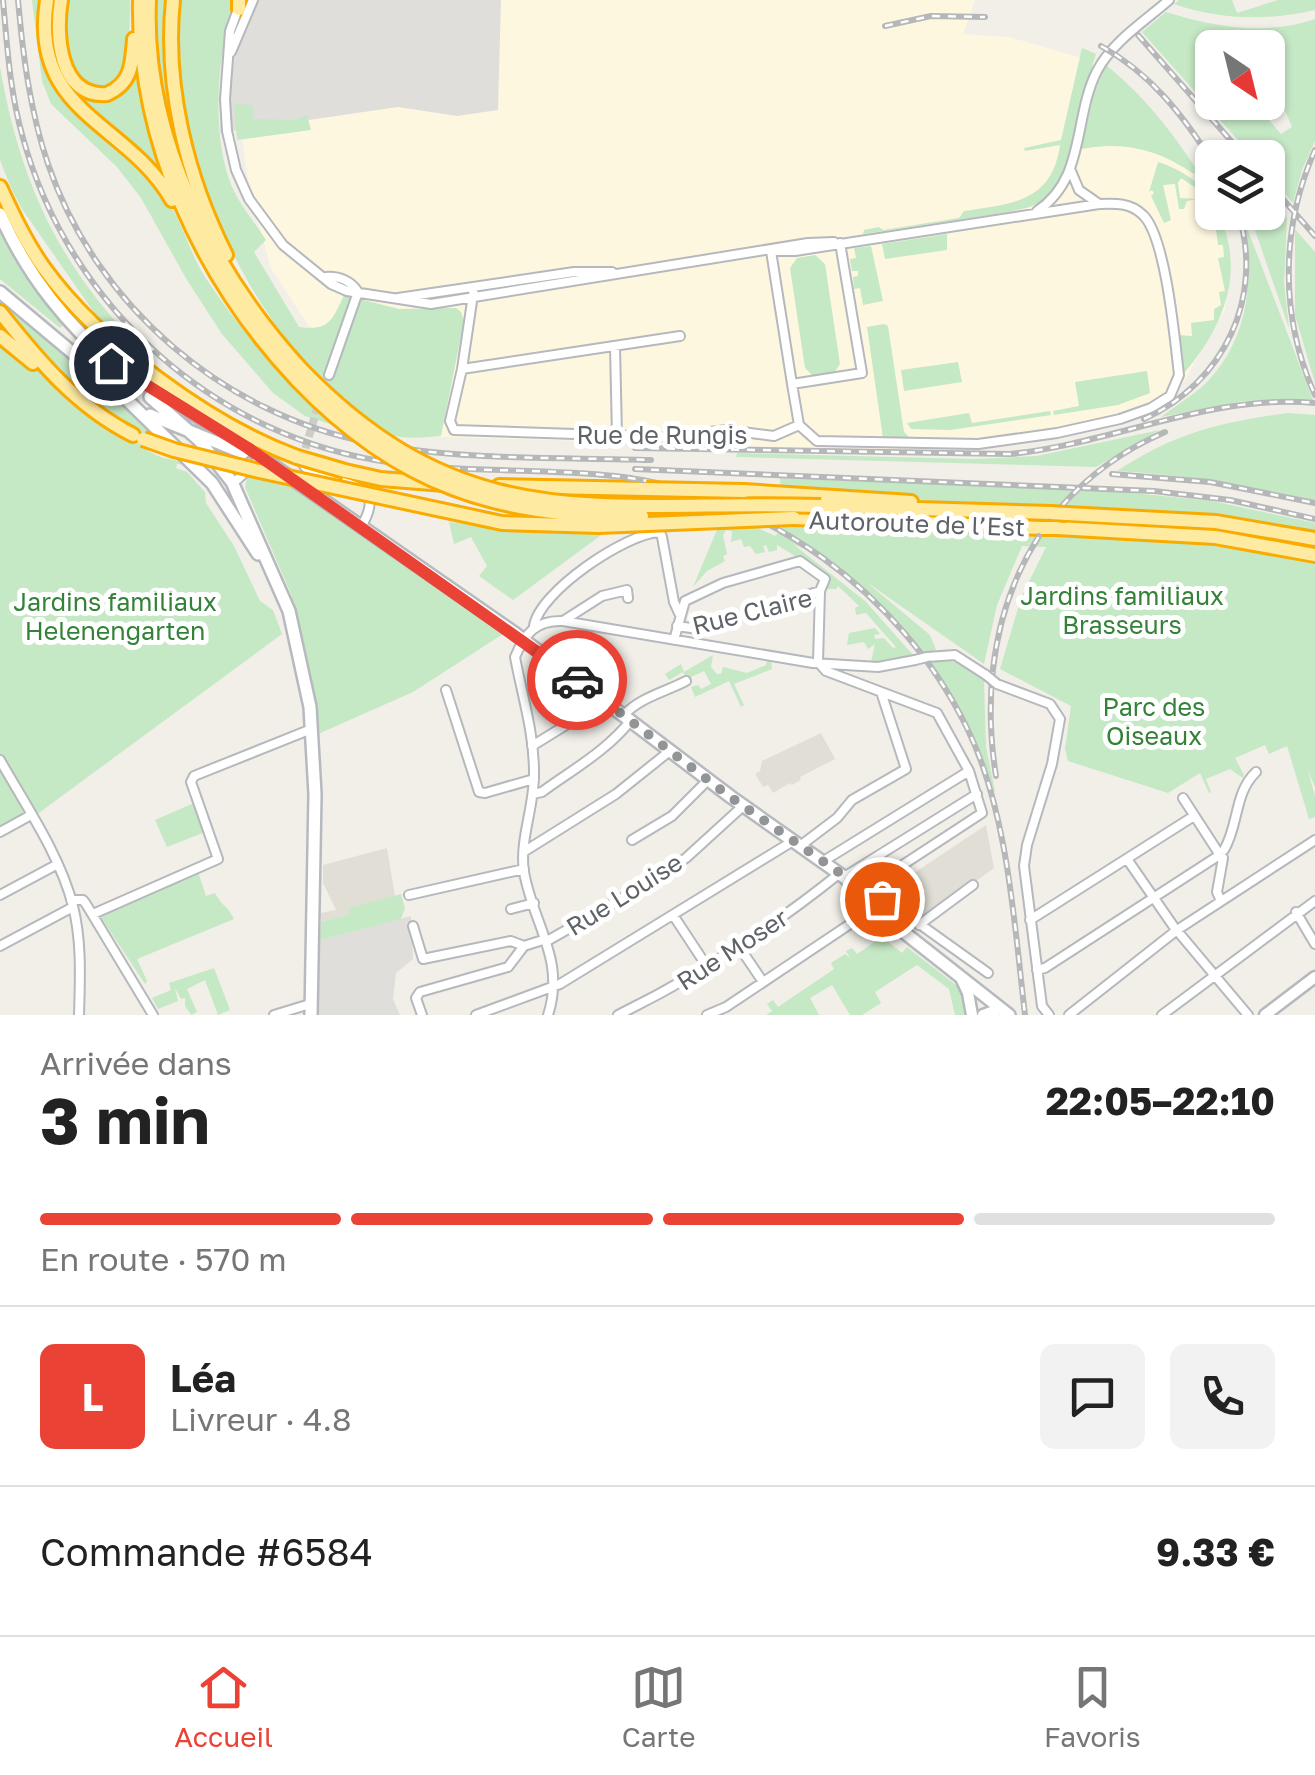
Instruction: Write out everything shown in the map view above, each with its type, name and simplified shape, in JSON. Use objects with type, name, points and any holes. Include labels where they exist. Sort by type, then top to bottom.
[{"type":"highway","points":[[48,0],[47,44],[62,87],[83,113],[154,172],[214,272],[257,334],[299,375]]},
{"type":"highway","points":[[62,0],[58,30],[64,63],[79,87],[95,95],[113,92],[128,78],[134,19],[142,3]]},
{"type":"highway","points":[[173,0],[174,76],[184,140],[204,206],[237,285]]},
{"type":"highway","points":[[142,3],[144,74],[150,107],[178,195],[206,258]]},
{"type":"highway","points":[[142,3],[152,72],[172,152],[204,230],[299,375],[330,413],[390,459],[451,489],[521,504]]},
{"type":"highway","points":[[0,187],[32,250],[86,317],[205,410],[300,461],[412,483],[744,491],[956,505],[968,510]]},
{"type":"highway","points":[[0,312],[71,393],[138,437]]},
{"type":"highway","points":[[0,336],[80,407],[138,437],[174,450],[255,470],[502,523],[599,526],[794,518]]},
{"type":"highway","name":"Autoroute de l’Est","points":[[521,504],[711,504],[1051,513],[1216,522],[1315,539]]},
{"type":"highway","name":"Autoroute de l’Est","points":[[521,504],[573,516],[756,514],[1215,537],[1315,554]]},
{"type":"main road","points":[[0,214],[44,294],[71,326],[214,448],[256,460]]},
{"type":"main road","points":[[0,292],[120,394],[212,483],[256,550],[282,608],[309,730],[316,809],[310,1010]]},
{"type":"main road","points":[[111,363],[362,527],[523,640],[743,806],[842,875],[894,925],[1001,1013]]},
{"type":"main road","points":[[120,394],[160,421],[192,432]]},
{"type":"main road","points":[[214,448],[289,611],[307,690],[309,730]]},
{"type":"street","points":[[228,61],[252,0]]},
{"type":"street","points":[[1023,216],[1054,198],[1071,170],[1091,87],[1100,66],[1169,0]]},
{"type":"street","points":[[240,3],[230,30],[227,131],[243,186],[262,220],[283,246],[346,291],[431,304],[574,272],[630,272],[771,251],[795,251],[1099,204],[1121,204],[1146,218],[1156,235],[1178,370],[1175,388],[1166,400],[1134,414],[1090,426],[978,444],[828,443],[812,439],[800,425],[771,251]]},
{"type":"street","points":[[1071,170],[1079,190],[1099,204]]},
{"type":"street","points":[[792,384],[862,374],[840,243]]},
{"type":"street","points":[[329,374],[358,292]]},
{"type":"street","points":[[473,293],[462,369],[680,336]]},
{"type":"street","points":[[616,346],[618,436]]},
{"type":"street","name":"Rue de Rungis","points":[[462,369],[450,423],[453,430],[461,432],[664,437],[727,430],[774,436],[800,425]]},
{"type":"street","points":[[238,479],[256,460]]},
{"type":"street","points":[[300,461],[314,475],[359,486],[369,499],[362,527]]},
{"type":"street","points":[[534,626],[544,608],[592,562],[641,534],[658,532],[679,613],[674,640]]},
{"type":"street","name":"Rue Claire","points":[[679,613],[685,601],[723,583],[800,561],[825,578],[820,590],[818,662]]},
{"type":"street","points":[[563,622],[602,596],[627,590],[628,598]]},
{"type":"street","name":"Rue Claire","points":[[677,626],[698,629],[820,590]]},
{"type":"street","points":[[548,1015],[555,986],[547,940],[524,869],[534,779],[528,714],[515,656],[534,626],[545,621],[818,662],[878,667],[956,655],[997,684],[1050,704],[1060,719],[1052,764],[1025,854],[1042,1006],[1049,1015]]},
{"type":"street","points":[[818,662],[826,671],[937,713],[969,771],[982,813],[862,891]]},
{"type":"street","points":[[533,794],[542,792],[617,737],[632,706],[686,681]]},
{"type":"street","points":[[446,690],[479,792],[534,779]]},
{"type":"street","points":[[532,746],[566,725],[596,694]]},
{"type":"street","points":[[476,1015],[555,986],[837,818],[852,800],[906,770],[882,694]]},
{"type":"street","points":[[93,914],[218,859],[191,782],[198,773],[309,730]]},
{"type":"street","points":[[524,850],[616,794],[671,750]]},
{"type":"street","points":[[0,760],[31,815],[72,904],[79,944],[80,1015]]},
{"type":"street","points":[[822,862],[969,771]]},
{"type":"street","points":[[1220,899],[1217,892],[1221,854],[1238,802],[1256,772]]},
{"type":"street","points":[[632,840],[672,816],[709,780]]},
{"type":"street","name":"Rue Moser","points":[[618,1015],[708,968],[842,875],[977,794]]},
{"type":"street","points":[[1183,798],[1221,854]]},
{"type":"street","name":"Rue Louise","points":[[524,946],[547,940],[686,858],[743,806]]},
{"type":"street","points":[[0,832],[31,815]]},
{"type":"street","points":[[1030,920],[1194,816]]},
{"type":"street","points":[[1069,1015],[1220,899],[1315,840]]},
{"type":"street","points":[[1037,970],[1221,854]]},
{"type":"street","points":[[1127,858],[1177,930],[1248,1015]]},
{"type":"street","points":[[0,895],[56,865]]},
{"type":"street","points":[[409,896],[524,869]]},
{"type":"street","points":[[919,925],[973,885]]},
{"type":"street","points":[[706,1015],[726,1007],[876,904],[879,898],[988,973]]},
{"type":"street","points":[[0,946],[83,900],[153,1015]]},
{"type":"street","points":[[1162,1015],[1315,901]]},
{"type":"street","points":[[510,909],[534,903]]},
{"type":"street","points":[[1296,912],[1315,944]]},
{"type":"street","points":[[673,915],[708,968]]},
{"type":"street","points":[[413,926],[423,960],[511,941],[524,946],[508,968],[418,994],[422,1015]]},
{"type":"street","points":[[740,948],[762,982]]},
{"type":"street","points":[[960,977],[972,1015]]},
{"type":"street","points":[[1264,1015],[1315,977]]},
{"type":"street","points":[[274,1015],[310,1010]]},
{"type":"street","points":[[983,1015],[1001,1013]]},
{"type":"shaded area","points":[[233,0],[501,0],[498,110],[457,116],[398,107],[220,133],[222,40]]},
{"type":"shaded area","points":[[265,0],[975,0],[963,34],[1009,37],[1096,62],[1091,147],[1144,148],[1170,158],[1194,174],[1191,178],[1195,183],[1195,230],[1226,230],[1231,258],[1225,310],[1173,400],[1127,421],[1024,443],[974,449],[849,449],[413,436],[353,394],[271,268],[250,193],[238,109]]},
{"type":"shaded area","points":[[821,733],[835,759],[773,793],[768,785],[763,787],[755,774],[762,761]]},
{"type":"shaded area","points":[[986,825],[994,868],[923,920],[884,893]]},
{"type":"shaded area","points":[[387,848],[395,896],[350,908],[351,914],[321,922],[321,913],[336,910],[323,883],[323,865]]},
{"type":"shaded area","points":[[411,916],[413,959],[396,973],[393,999],[400,1015],[314,1015],[320,940]]},
{"type":"green space","points":[[32,0],[42,0],[43,53],[63,99],[165,195],[205,277],[234,318],[299,392],[336,426],[305,416],[273,393],[222,334],[141,198],[117,167],[51,104],[42,81]]},
{"type":"green space","points":[[50,0],[57,0],[74,89],[84,97],[105,100],[135,72],[163,176],[67,91],[47,38]]},
{"type":"green space","points":[[65,0],[130,0],[129,59],[117,86],[94,91],[75,70],[64,40]]},
{"type":"green space","points":[[157,0],[170,0],[186,171],[163,87]]},
{"type":"green space","points":[[176,0],[233,0],[220,68],[219,119],[225,166],[235,194],[266,240],[254,252],[299,327],[317,327],[328,322],[344,295],[399,309],[456,308],[461,312],[464,321],[441,436],[400,437],[371,424],[316,374],[265,309],[225,238],[196,161],[180,92]]},
{"type":"green space","points":[[1179,0],[1232,0],[1237,13],[1278,0],[1315,0],[1315,10],[1244,17],[1174,4]]},
{"type":"green space","points":[[1166,12],[1240,28],[1277,27],[1315,19],[1315,141],[1293,203],[1285,194],[1285,140],[1238,140],[1220,120],[1269,120],[1281,134],[1292,127],[1285,111],[1285,30],[1195,30],[1195,92],[1142,32]]},
{"type":"green space","points":[[1082,48],[1096,54],[1076,135],[1061,176],[1040,202],[1009,212],[863,234],[864,230],[879,227],[883,230],[959,218],[964,211],[1013,202],[1039,189],[1056,164],[1060,145],[1025,151],[1024,148],[1061,140]]},
{"type":"green space","points":[[1106,65],[1166,127],[1195,167],[1194,174],[1167,158],[1140,149],[1081,149],[1094,93]]},
{"type":"green space","points":[[0,67],[20,151],[49,224],[91,291],[148,356],[144,360],[100,321],[11,188],[0,160]]},
{"type":"green space","points":[[234,104],[253,105],[253,119],[295,120],[307,115],[311,130],[237,140]]},
{"type":"green space","points":[[1158,162],[1195,182],[1195,187],[1181,178],[1178,183],[1180,198],[1195,199],[1187,201],[1184,209],[1179,209],[1175,184],[1163,185],[1171,220],[1164,223],[1151,196],[1154,193],[1149,192]]},
{"type":"green space","points":[[1285,216],[1287,218],[1284,282],[1289,328],[1255,230],[1285,230]]},
{"type":"green space","points":[[0,225],[30,283],[63,325],[60,328],[0,279]]},
{"type":"green space","points":[[1295,229],[1315,252],[1315,383],[1295,315]]},
{"type":"green space","points":[[1216,230],[1224,230],[1230,256],[1226,298],[1210,337],[1184,373],[1178,335],[1192,336],[1191,323],[1214,320],[1214,309],[1221,305],[1219,292],[1225,291],[1218,258],[1224,257],[1223,245],[1218,245]]},
{"type":"green space","points":[[1248,230],[1313,400],[1243,401],[1161,417],[1205,384],[1232,346],[1246,304]]},
{"type":"green space","points":[[947,234],[947,250],[885,259],[882,244]]},
{"type":"green space","points":[[871,246],[883,301],[863,305],[860,288],[854,289],[853,277],[858,276],[858,271],[852,271],[850,259],[856,258],[854,248]]},
{"type":"green space","points":[[815,255],[825,264],[840,364],[834,373],[813,376],[805,368],[790,268],[797,258]]},
{"type":"green space","name":"Jardins familiaux Helenengarten","points":[[0,299],[165,440],[145,436],[141,445],[155,455],[186,465],[177,464],[176,468],[187,472],[205,492],[206,503],[234,546],[260,601],[273,610],[282,634],[36,815],[31,809],[0,826]]},
{"type":"green space","points":[[888,326],[904,432],[911,439],[883,438],[867,327]]},
{"type":"green space","points":[[958,362],[962,382],[904,391],[901,370]]},
{"type":"green space","points":[[1147,371],[1150,393],[1118,405],[1054,415],[1053,411],[1079,406],[1075,382]]},
{"type":"green space","points":[[1050,411],[1051,415],[950,430],[911,429],[907,423],[969,413],[972,423]]},
{"type":"green space","points":[[1288,413],[1315,415],[1315,501],[1217,482],[1117,471],[1159,447],[1199,431]]},
{"type":"green space","points":[[1160,430],[1096,467],[736,457],[737,453],[973,459],[1037,456]]},
{"type":"green space","points":[[257,466],[503,634],[413,692],[318,734],[313,690],[291,594],[245,487],[248,474]]},
{"type":"green space","points":[[780,478],[1114,491],[1212,501],[1315,523],[1315,787],[1308,771],[1315,796],[1315,817],[1309,819],[1287,746],[1269,754],[1265,745],[1235,758],[1243,778],[1230,769],[1206,779],[1209,793],[1200,773],[1168,793],[1068,761],[1065,749],[1071,706],[1000,669],[1021,598],[1046,547],[1022,546],[997,605],[984,664],[865,581],[930,635],[936,650],[923,654],[878,602],[831,560],[793,544],[865,601],[913,655],[871,662],[875,644],[868,649],[864,642],[847,645],[849,633],[875,628],[880,634],[874,635],[875,639],[884,638],[896,647],[866,613],[856,615],[855,608],[859,606],[838,586],[824,589],[826,575],[777,545],[777,550],[769,552],[763,546],[765,552],[756,554],[750,546],[744,547],[741,539],[731,542],[732,531],[726,530],[723,535],[725,561],[707,571],[693,587],[719,525],[753,526],[775,536],[784,526]]},
{"type":"green space","points":[[449,522],[523,531],[604,533],[513,600],[479,576],[487,566],[471,537],[454,544]]},
{"type":"green space","points":[[713,655],[711,667],[717,674],[721,674],[723,667],[747,673],[767,661],[772,669],[734,684],[744,705],[741,707],[729,681],[695,697],[691,687],[698,685],[701,689],[711,684],[704,671],[687,679],[683,672],[669,680],[665,674],[681,664],[684,672]]},
{"type":"green space","points":[[938,658],[960,663],[984,681],[986,747],[993,792],[966,724],[928,661]]},
{"type":"green space","points":[[194,803],[205,832],[167,847],[155,820]]},
{"type":"green space","points":[[198,872],[206,896],[215,893],[234,919],[137,959],[145,984],[100,916]]},
{"type":"green space","points":[[401,894],[405,908],[401,919],[320,940],[321,922],[350,914],[349,908]]},
{"type":"green space","points":[[882,937],[902,953],[907,947],[961,989],[964,1015],[955,1015],[949,989],[917,965],[875,992],[881,1003],[862,1015],[850,1015],[832,985],[810,998],[819,1015],[766,1015],[772,1011],[767,1004],[773,1000],[778,1007],[834,969],[831,963],[845,954],[850,958],[846,951],[852,948],[857,954]]},
{"type":"green space","points":[[214,968],[230,1010],[218,1015],[205,980],[187,989],[197,1012],[191,1015],[185,998],[181,999],[175,988],[178,1001],[158,1009],[152,998],[171,990],[169,983]]},
{"type":"tunnel","points":[[302,460],[319,402]]},
{"type":"railway","points":[[3,0],[15,104],[45,200],[76,258],[115,310],[160,356],[212,395],[268,427],[329,449],[394,463],[615,476],[670,486],[724,504],[775,528],[866,593],[905,634],[939,679],[981,761],[1007,868],[1025,1015]]},
{"type":"railway","points":[[18,0],[36,124],[70,216],[98,264],[133,307],[172,346],[217,380],[265,408],[317,429],[371,443],[475,455],[651,460]]},
{"type":"railway","points":[[885,26],[931,16],[985,17]]},
{"type":"railway","points":[[1138,35],[1230,140]]},
{"type":"railway","points":[[1101,46],[1135,69],[1164,96],[1198,140]]},
{"type":"railway","points":[[1315,150],[1295,211],[1289,273],[1295,335],[1315,395]]},
{"type":"railway","points":[[1285,202],[1315,236]]},
{"type":"railway","points":[[1144,419],[1196,383],[1231,334],[1246,275],[1242,230]]},
{"type":"railway","points":[[635,448],[1010,454],[1048,449],[1238,405],[1315,403]]},
{"type":"railway","points":[[996,776],[991,722],[993,670],[1002,620],[1019,573],[1044,530],[1076,491],[1116,458],[1165,432]]},
{"type":"railway","points":[[635,469],[1154,491],[1230,500],[1315,519]]},
{"type":"railway","points":[[1112,474],[1210,482],[1315,503]]},
{"type":"way so far","points":[[577,680],[874,902],[882,899]]},
{"type":"route","points":[[111,363],[248,448],[577,680]]},
{"type":"park label","name":"Jardins familiaux Brasseurs","points":[[1122,610]]},
{"type":"park label","name":"Parc des Oiseaux","points":[[1154,720]]}]
